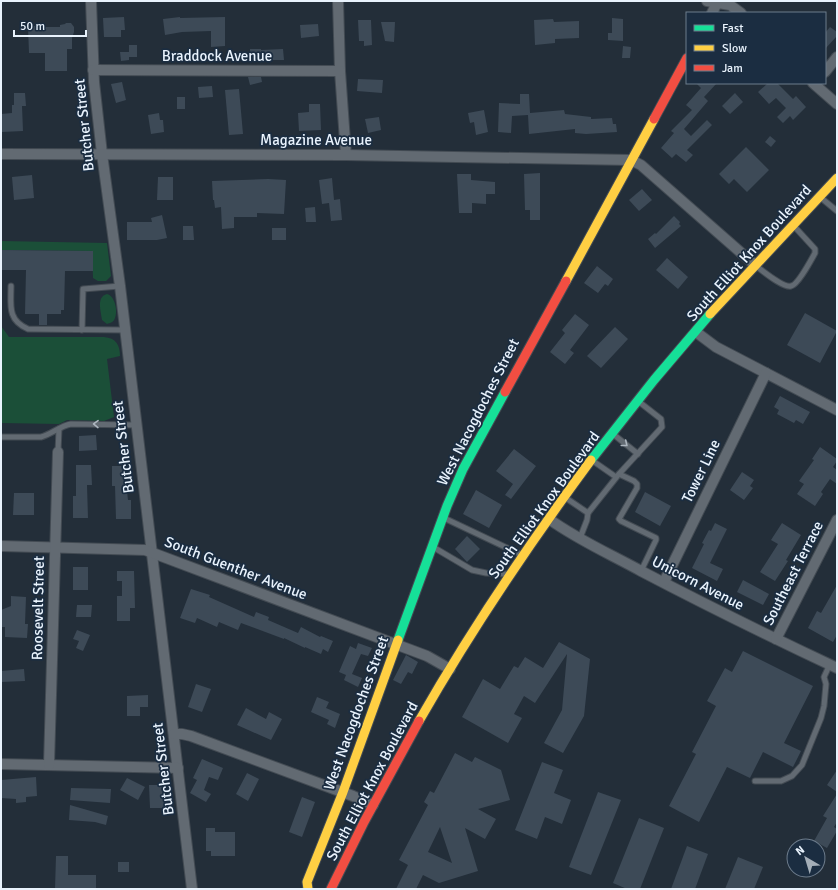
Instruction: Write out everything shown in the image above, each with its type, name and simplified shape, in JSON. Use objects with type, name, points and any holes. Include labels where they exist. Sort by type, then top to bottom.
[{"type":"street","name":"Butcher Street","points":[[91,1],[93,70],[102,154],[120,286],[135,425],[192,889]]},
{"type":"street","points":[[338,1],[340,71],[346,155]]},
{"type":"street","points":[[707,1],[730,5],[740,12]]},
{"type":"street","points":[[713,12],[718,2]]},
{"type":"street","points":[[826,71],[837,57]]},
{"type":"street","name":"West Nacogdoches Street","points":[[308,889],[307,882],[343,792],[455,487],[474,447],[686,60]]},
{"type":"street","name":"Braddock Avenue","points":[[93,70],[340,71]]},
{"type":"street","points":[[815,84],[837,104]]},
{"type":"street","name":"Magazine Avenue","points":[[1,154],[346,155],[631,160]]},
{"type":"street","points":[[631,160],[641,165],[754,265]]},
{"type":"street","name":"South Elliot Knox Boulevard","points":[[331,889],[373,805],[450,669],[523,555],[638,400],[754,265],[837,178]]},
{"type":"street","points":[[696,332],[711,344],[837,410]]},
{"type":"street","name":"Tower Line","points":[[664,582],[766,373]]},
{"type":"street","name":"Roosevelt Street","points":[[49,765],[54,548],[58,452]]},
{"type":"street","name":"Unicorn Avenue","points":[[549,519],[566,531],[641,571],[776,639],[834,666]]},
{"type":"street","name":"Southeast Terrace","points":[[776,639],[837,520]]},
{"type":"street","name":"South Guenther Avenue","points":[[1,546],[139,549],[151,552],[432,658],[450,669]]},
{"type":"street","points":[[174,734],[191,736],[343,792],[373,805]]},
{"type":"street","points":[[1,764],[178,768]]},
{"type":"lane","points":[[819,196],[837,211]]},
{"type":"lane","points":[[754,265],[784,285],[791,286],[796,283],[816,253],[815,249],[793,224]]},
{"type":"lane","points":[[11,286],[11,313],[25,328],[32,330],[125,330]]},
{"type":"lane","points":[[82,330],[83,289],[120,286]]},
{"type":"lane","points":[[580,538],[588,513],[618,475],[662,427],[661,419],[638,400]]},
{"type":"lane","points":[[1,437],[42,437],[71,424],[135,425]]},
{"type":"lane","points":[[58,452],[59,429]]},
{"type":"lane","points":[[612,434],[638,454]]},
{"type":"lane","points":[[592,460],[618,475],[634,481],[637,484],[637,488],[619,519],[656,538],[641,571]]},
{"type":"lane","points":[[565,497],[588,513]]},
{"type":"lane","points":[[443,517],[523,555]]},
{"type":"lane","points":[[432,547],[472,570],[486,573],[510,574]]},
{"type":"lane","points":[[755,781],[781,780],[792,776],[802,765],[821,718],[825,692],[824,677],[834,666]]},
{"type":"green space","points":[[1,241],[107,243],[111,276],[106,281],[98,281],[93,278],[92,251],[1,250]]},
{"type":"green space","points":[[107,294],[110,295],[114,301],[116,315],[112,322],[107,324],[102,320],[100,301],[101,298]]},
{"type":"green space","points":[[1,326],[9,337],[104,337],[112,339],[118,345],[120,356],[107,359],[114,417],[104,421],[67,420],[59,424],[1,423]]},
{"type":"building","points":[[124,17],[125,30],[121,30],[121,37],[104,37],[103,18]]},
{"type":"building","points":[[180,17],[225,17],[225,46],[211,47],[211,31],[182,32],[165,35],[163,19]]},
{"type":"building","points":[[612,18],[623,19],[623,41],[608,40],[608,33],[612,33]]},
{"type":"building","points":[[553,19],[554,22],[579,21],[579,38],[555,39],[555,43],[535,45],[534,20]]},
{"type":"building","points":[[358,20],[371,20],[372,45],[364,46],[364,41],[359,41]]},
{"type":"building","points":[[381,22],[395,22],[394,42],[385,41]]},
{"type":"building","points":[[71,23],[74,27],[72,49],[67,49],[67,71],[45,71],[45,53],[29,53],[28,27],[41,25],[41,27],[60,27],[60,25]]},
{"type":"building","points":[[318,24],[319,36],[301,38],[300,25]]},
{"type":"building","points":[[830,27],[837,32],[837,36],[826,48],[826,32]]},
{"type":"building","points":[[129,45],[137,45],[137,57],[129,57],[129,60],[121,61],[120,52],[129,52]]},
{"type":"building","points":[[623,46],[631,47],[630,58],[622,58]]},
{"type":"building","points":[[250,49],[283,49],[284,60],[250,60]]},
{"type":"building","points":[[248,77],[261,77],[262,82],[250,85]]},
{"type":"building","points":[[358,79],[383,80],[382,93],[357,91]]},
{"type":"building","points":[[122,82],[126,100],[116,103],[111,84]]},
{"type":"building","points":[[697,84],[716,84],[704,97],[708,101],[684,129],[691,136],[707,120],[712,125],[687,150],[693,155],[686,162],[676,154],[672,158],[661,148],[674,133],[671,131],[692,110],[686,105],[701,88]]},
{"type":"building","points":[[767,84],[778,84],[793,99],[796,96],[806,107],[793,120],[790,116],[783,123],[777,117],[786,108],[776,98],[769,104],[758,92]]},
{"type":"building","points":[[212,86],[213,97],[199,98],[198,87]]},
{"type":"building","points":[[239,89],[243,134],[229,135],[225,90]]},
{"type":"building","points":[[14,93],[25,93],[26,106],[22,106],[23,131],[2,132],[1,114],[12,113]]},
{"type":"building","points":[[735,93],[743,102],[730,114],[722,106]]},
{"type":"building","points":[[520,94],[529,94],[530,113],[564,110],[565,114],[591,117],[591,119],[612,118],[613,124],[616,124],[617,132],[586,134],[575,133],[575,129],[529,134],[528,115],[512,116],[511,133],[498,132],[499,103],[520,104]]},
{"type":"building","points":[[177,97],[185,97],[185,109],[177,109]]},
{"type":"building","points":[[309,104],[320,104],[321,130],[299,131],[298,113],[309,112]]},
{"type":"building","points":[[484,110],[488,132],[476,135],[474,122],[470,123],[468,113]]},
{"type":"building","points":[[159,113],[160,120],[163,120],[164,132],[151,134],[148,115]]},
{"type":"building","points":[[379,117],[381,130],[368,133],[365,119]]},
{"type":"building","points":[[770,136],[776,141],[771,147],[765,142]]},
{"type":"building","points":[[746,147],[769,170],[747,192],[734,179],[729,184],[719,174]]},
{"type":"building","points":[[540,173],[540,220],[530,220],[530,210],[525,210],[524,174]]},
{"type":"building","points":[[457,174],[471,174],[471,180],[495,182],[495,194],[486,194],[486,204],[472,203],[472,213],[459,213]]},
{"type":"building","points":[[32,175],[34,198],[14,200],[12,177]]},
{"type":"building","points":[[158,177],[173,177],[173,200],[157,200]]},
{"type":"building","points":[[332,178],[334,200],[340,199],[342,220],[331,221],[329,203],[322,204],[319,180]]},
{"type":"building","points":[[268,179],[286,180],[284,214],[257,213],[257,217],[234,217],[234,228],[222,229],[221,207],[215,208],[212,181]]},
{"type":"building","points":[[642,189],[652,200],[639,211],[629,200]]},
{"type":"building","points":[[315,207],[316,222],[306,222],[305,208]]},
{"type":"building","points":[[162,215],[167,238],[157,240],[127,240],[127,222],[152,222],[151,218]]},
{"type":"building","points":[[674,216],[680,222],[679,224],[681,226],[655,248],[648,239],[655,233],[656,234]]},
{"type":"building","points":[[183,226],[193,226],[194,240],[183,240]]},
{"type":"building","points":[[272,228],[286,228],[286,240],[272,240]]},
{"type":"building","points":[[1,250],[93,251],[93,271],[65,271],[64,310],[61,310],[61,314],[47,314],[47,325],[39,325],[39,314],[25,314],[26,270],[1,270]]},
{"type":"building","points":[[667,258],[688,277],[678,289],[656,270]]},
{"type":"building","points":[[597,266],[613,279],[608,286],[605,284],[598,293],[584,283]]},
{"type":"building","points":[[805,313],[837,331],[820,363],[787,345]]},
{"type":"building","points":[[575,314],[589,325],[570,350],[574,353],[565,364],[550,352],[565,333],[562,330]]},
{"type":"building","points":[[615,327],[628,339],[601,368],[587,356]]},
{"type":"building","points":[[780,396],[810,412],[803,424],[796,420],[794,423],[777,414],[779,410],[774,407]]},
{"type":"building","points":[[96,435],[97,450],[79,451],[79,436]]},
{"type":"building","points":[[820,447],[837,459],[833,467],[837,470],[837,484],[830,479],[821,492],[823,494],[815,506],[797,494],[804,484],[799,481],[814,460],[812,459]]},
{"type":"building","points":[[514,449],[536,466],[511,499],[505,495],[513,484],[496,471]]},
{"type":"building","points":[[76,465],[91,465],[92,485],[87,485],[88,518],[73,518],[73,496],[76,496]]},
{"type":"building","points":[[112,466],[127,466],[127,491],[128,500],[131,500],[131,519],[116,519],[115,486],[112,486]]},
{"type":"building","points":[[742,472],[754,480],[750,486],[753,488],[744,500],[730,490]]},
{"type":"building","points":[[476,490],[502,505],[489,528],[463,514]]},
{"type":"building","points":[[645,492],[671,506],[660,526],[635,512]]},
{"type":"building","points":[[14,493],[34,493],[34,515],[13,515]]},
{"type":"building","points":[[715,523],[727,529],[710,563],[723,569],[717,581],[692,568],[704,544],[702,543],[709,530],[711,531]]},
{"type":"building","points":[[782,523],[801,535],[786,560],[788,561],[775,581],[760,572],[778,544],[771,540]]},
{"type":"building","points":[[467,536],[480,549],[467,562],[455,549]]},
{"type":"building","points":[[73,567],[88,567],[88,590],[73,590]]},
{"type":"building","points":[[117,571],[134,571],[135,608],[130,608],[130,621],[117,621],[117,596],[122,596],[122,581],[117,581]]},
{"type":"building","points":[[743,580],[769,594],[763,605],[737,592]]},
{"type":"building","points":[[837,585],[837,635],[833,642],[808,628],[817,611],[821,613]]},
{"type":"building","points":[[191,589],[210,595],[209,597],[254,617],[256,612],[269,617],[268,620],[298,633],[301,627],[320,637],[321,636],[333,641],[328,652],[323,649],[321,654],[284,638],[241,623],[238,630],[219,622],[217,627],[197,618],[195,623],[180,618]]},
{"type":"building","points":[[11,596],[26,597],[25,624],[28,624],[27,638],[5,637],[5,627],[1,627],[1,610],[11,606]]},
{"type":"building","points":[[77,605],[92,605],[91,617],[76,617]]},
{"type":"building","points":[[77,630],[90,635],[83,651],[76,648],[79,641],[73,639]]},
{"type":"building","points":[[559,642],[590,659],[584,716],[563,753],[544,743],[562,710],[567,654],[535,703],[524,696],[514,714],[522,718],[508,743],[462,717],[483,679],[500,689],[514,666],[518,668],[525,657],[543,668]]},
{"type":"building","points":[[358,643],[372,648],[368,656],[361,654],[352,674],[362,678],[358,687],[344,680],[346,675],[339,672],[350,646],[356,649]]},
{"type":"building","points":[[743,651],[813,686],[784,743],[801,751],[793,767],[763,752],[750,778],[727,767],[699,822],[669,806],[696,754],[692,752],[716,706],[707,701],[725,668],[732,672]]},
{"type":"building","points":[[406,655],[418,662],[412,674],[408,672],[401,684],[393,680]]},
{"type":"building","points":[[24,669],[25,681],[1,682],[1,671]]},
{"type":"building","points":[[196,684],[211,689],[202,712],[188,707]]},
{"type":"building","points":[[148,695],[148,707],[140,707],[140,716],[127,716],[127,696]]},
{"type":"building","points":[[317,697],[329,702],[326,708],[340,714],[335,728],[327,724],[329,720],[311,712]]},
{"type":"building","points":[[246,708],[266,719],[269,712],[282,719],[271,740],[237,725]]},
{"type":"building","points":[[455,753],[472,762],[475,757],[501,770],[510,800],[478,809],[496,819],[485,839],[465,828],[478,871],[439,883],[423,875],[416,889],[396,889],[408,865],[399,860],[428,805],[424,802],[430,791],[434,793]],"holes":[[[440,827],[452,863],[428,852]]]},
{"type":"building","points":[[202,759],[223,768],[218,780],[209,777],[204,790],[211,794],[206,802],[190,793],[197,780],[193,778]]},
{"type":"building","points":[[542,762],[563,770],[554,793],[571,800],[562,824],[545,817],[537,839],[515,830]]},
{"type":"building","points":[[837,770],[837,792],[827,785]]},
{"type":"building","points":[[247,773],[259,779],[248,801],[236,794]]},
{"type":"building","points":[[36,777],[37,796],[26,797],[26,802],[16,803],[16,799],[1,798],[1,780]]},
{"type":"building","points":[[127,778],[145,787],[138,800],[120,790]]},
{"type":"building","points":[[149,785],[165,785],[166,808],[150,808]]},
{"type":"building","points":[[71,788],[111,789],[110,803],[70,800]]},
{"type":"building","points":[[598,792],[621,800],[591,875],[569,867]]},
{"type":"building","points":[[837,794],[837,822],[834,827],[837,831],[827,848],[826,838],[816,838],[827,818],[823,816]]},
{"type":"building","points":[[302,797],[315,802],[302,837],[289,832]]},
{"type":"building","points":[[70,805],[108,816],[106,825],[95,822],[69,820]]},
{"type":"building","points":[[639,818],[664,828],[640,889],[627,889],[613,883]]},
{"type":"building","points":[[206,828],[215,828],[215,832],[235,832],[235,856],[211,856],[211,851],[206,851]]},
{"type":"building","points":[[687,846],[708,854],[695,889],[671,889]]},
{"type":"building","points":[[56,856],[68,856],[68,875],[96,875],[96,889],[55,889]]},
{"type":"building","points":[[738,857],[763,867],[754,889],[725,889]]},
{"type":"building","points":[[118,862],[129,862],[129,872],[118,872]]},
{"type":"traffic: fast","points":[[591,460],[654,380],[710,314]]},
{"type":"traffic: fast","points":[[398,640],[447,506],[463,469],[505,392]]},
{"type":"traffic: slow","points":[[566,281],[654,119]]},
{"type":"traffic: slow","points":[[710,314],[837,178]]},
{"type":"traffic: slow","points":[[419,721],[501,588],[545,523],[591,460]]},
{"type":"traffic: slow","points":[[308,889],[307,882],[343,792],[398,640]]},
{"type":"traffic: jam","points":[[654,119],[686,60]]},
{"type":"traffic: jam","points":[[505,392],[566,281]]},
{"type":"traffic: jam","points":[[331,889],[364,822],[419,721]]}]
